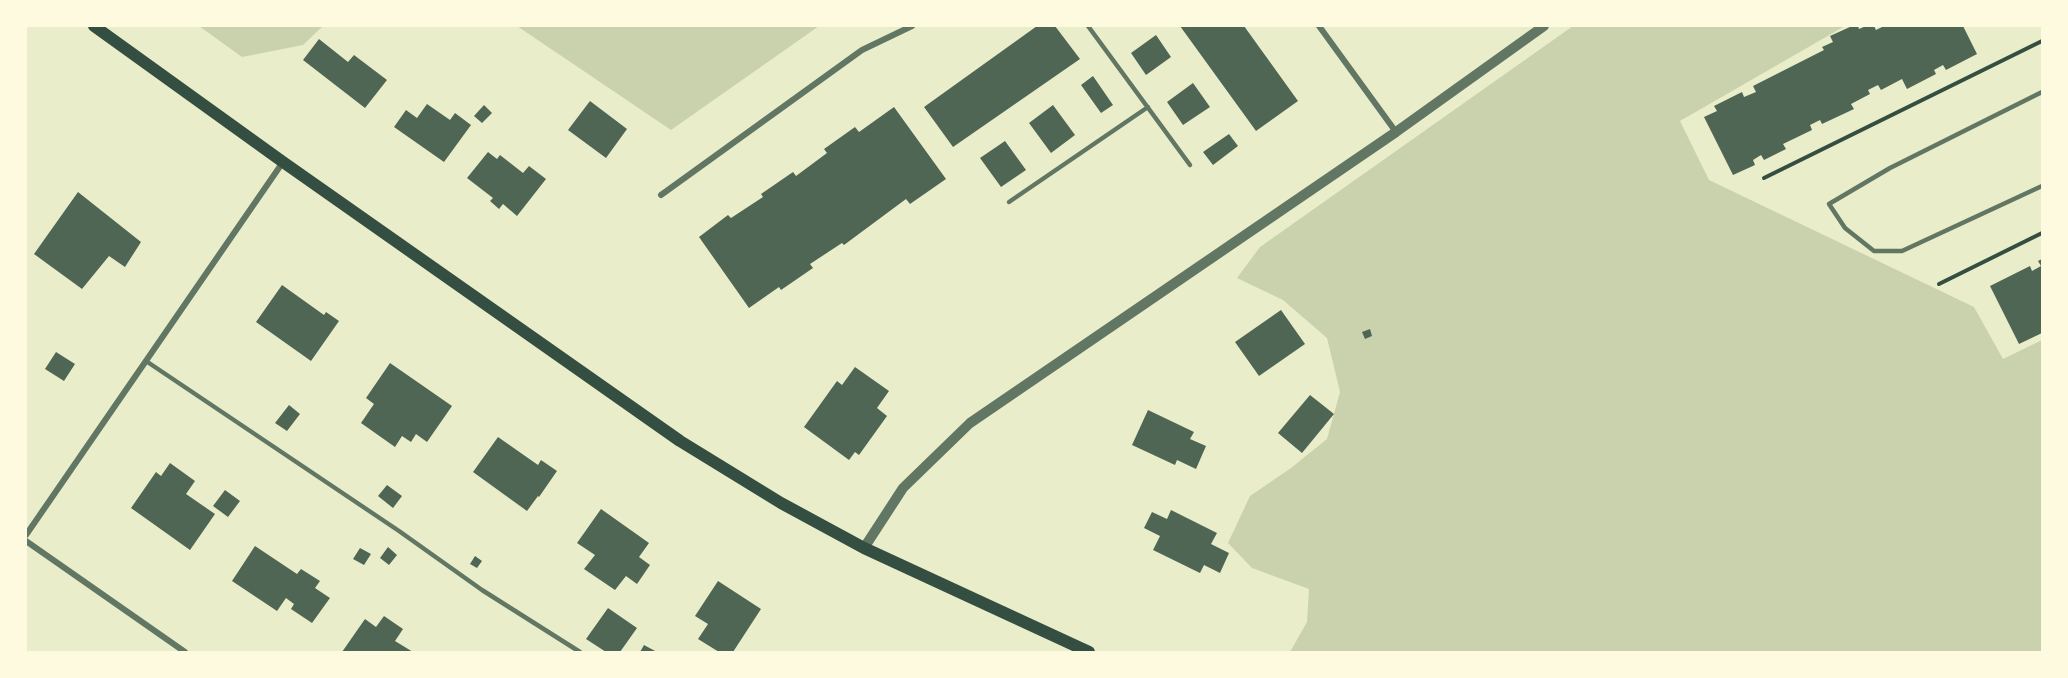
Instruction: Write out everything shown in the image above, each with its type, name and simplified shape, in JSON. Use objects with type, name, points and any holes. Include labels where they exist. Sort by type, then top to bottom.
[{"type":"main road","points":[[94,26],[680,441],[781,503],[864,548],[1089,652]]},
{"type":"street","points":[[661,195],[862,50],[912,26]]},
{"type":"street","points":[[1319,26],[1396,132]]},
{"type":"street","points":[[864,548],[903,488],[970,423],[1396,132],[1544,26]]},
{"type":"street","points":[[26,535],[283,162]]},
{"type":"street","points":[[26,541],[185,652]]},
{"type":"lane","points":[[1088,26],[1190,165]]},
{"type":"lane","points":[[2043,92],[1890,168],[1829,204],[1845,228],[1874,251],[1902,251],[2043,186]]},
{"type":"lane","points":[[1009,202],[1148,107]]},
{"type":"lane","points":[[146,361],[399,531],[482,590],[580,652]]},
{"type":"path","points":[[1764,178],[2043,41]]},
{"type":"path","points":[[1939,284],[2043,233]]},
{"type":"green space","points":[[199,26],[323,26],[303,45],[242,57]]},
{"type":"green space","points":[[517,26],[819,26],[671,130]]},
{"type":"green space","points":[[1573,26],[1845,26],[1680,121],[1709,180],[1974,307],[2003,359],[2042,340],[2042,652],[1290,652],[1307,622],[1309,589],[1252,568],[1228,543],[1250,496],[1291,468],[1327,439],[1340,392],[1327,338],[1283,300],[1237,278],[1260,247]]},
{"type":"building","points":[[1037,26],[1055,26],[1080,59],[953,147],[924,107]]},
{"type":"building","points":[[1180,26],[1244,26],[1298,101],[1256,131]]},
{"type":"building","points":[[1852,26],[1858,26],[1859,29],[1874,26],[1876,30],[1884,26],[1963,26],[1977,54],[1946,70],[1943,65],[1934,70],[1936,74],[1907,89],[1902,79],[1881,90],[1878,85],[1868,90],[1870,94],[1851,104],[1854,109],[1822,124],[1820,120],[1810,125],[1812,130],[1783,144],[1786,149],[1764,160],[1761,155],[1753,160],[1755,165],[1733,175],[1704,117],[1717,111],[1714,106],[1742,92],[1744,97],[1756,92],[1753,86],[1824,50],[1822,47],[1833,42],[1830,36]]},
{"type":"building","points":[[1156,35],[1171,57],[1146,75],[1131,53]]},
{"type":"building","points":[[319,39],[348,62],[354,55],[387,80],[365,108],[303,60]]},
{"type":"building","points":[[1093,76],[1113,105],[1101,113],[1081,85]]},
{"type":"building","points":[[1193,83],[1210,107],[1183,125],[1167,102]]},
{"type":"building","points":[[590,101],[627,129],[606,158],[568,130]]},
{"type":"building","points":[[427,104],[450,120],[455,113],[471,125],[444,162],[394,127],[406,110],[417,118]]},
{"type":"building","points":[[484,105],[492,113],[482,123],[474,116]]},
{"type":"building","points":[[1053,105],[1075,135],[1051,153],[1029,123]]},
{"type":"building","points":[[894,107],[946,179],[910,204],[906,199],[844,245],[842,243],[810,264],[813,268],[781,290],[779,287],[749,308],[699,237],[728,215],[731,218],[763,197],[761,194],[793,172],[796,176],[827,153],[824,149],[855,127],[859,132]]},
{"type":"building","points":[[1229,134],[1238,146],[1213,165],[1203,152]]},
{"type":"building","points":[[1005,141],[1026,170],[1001,187],[980,158]]},
{"type":"building","points":[[488,152],[497,159],[500,155],[523,173],[529,166],[546,179],[517,216],[503,204],[499,209],[490,201],[493,198],[467,178]]},
{"type":"building","points":[[78,192],[141,242],[125,267],[109,256],[82,289],[34,254]]},
{"type":"building","points":[[2042,259],[2042,333],[2019,344],[1990,286],[2030,266],[2032,271],[2041,266],[2038,261]]},
{"type":"building","points":[[282,285],[324,315],[326,312],[339,321],[311,361],[256,322]]},
{"type":"building","points":[[1281,310],[1305,344],[1259,376],[1235,342]]},
{"type":"building","points":[[1370,329],[1372,336],[1365,339],[1362,332]]},
{"type":"building","points":[[56,352],[75,364],[64,381],[45,369]]},
{"type":"building","points":[[390,363],[452,406],[427,442],[416,434],[411,442],[402,436],[395,447],[361,423],[374,404],[366,398]]},
{"type":"building","points":[[855,367],[889,391],[877,408],[887,416],[859,455],[855,452],[849,460],[804,427],[837,381],[842,385]]},
{"type":"building","points":[[1310,395],[1334,414],[1302,453],[1278,433]]},
{"type":"building","points":[[289,405],[300,414],[287,431],[275,423]]},
{"type":"building","points":[[1148,410],[1194,432],[1190,439],[1206,446],[1196,469],[1177,460],[1175,465],[1132,445]]},
{"type":"building","points":[[498,437],[538,465],[541,460],[557,471],[527,511],[473,472]]},
{"type":"building","points":[[170,463],[195,481],[186,494],[215,514],[190,550],[131,508],[156,472],[161,476]]},
{"type":"building","points":[[387,485],[402,496],[393,508],[378,496]]},
{"type":"building","points":[[225,490],[240,501],[228,517],[213,506]]},
{"type":"building","points":[[601,509],[649,543],[639,557],[650,565],[637,584],[626,576],[615,590],[584,569],[595,555],[577,543]]},
{"type":"building","points":[[1171,510],[1217,533],[1211,544],[1229,553],[1220,573],[1204,565],[1200,573],[1153,550],[1160,536],[1144,528],[1152,512],[1167,519]]},
{"type":"building","points":[[255,546],[297,574],[301,569],[320,581],[315,588],[330,598],[312,623],[291,609],[294,604],[286,598],[277,611],[232,581]]},
{"type":"building","points":[[388,547],[397,555],[389,565],[380,558]]},
{"type":"building","points":[[360,548],[371,554],[364,565],[353,559]]},
{"type":"building","points":[[475,556],[482,561],[477,568],[470,564]]},
{"type":"building","points":[[718,581],[761,609],[733,652],[719,652],[698,639],[708,624],[695,616]]},
{"type":"building","points":[[608,608],[637,628],[620,652],[606,652],[586,639]]},
{"type":"building","points":[[384,616],[403,629],[395,641],[413,652],[342,652],[365,619],[376,627]]},
{"type":"building","points":[[644,645],[657,652],[640,652]]}]
